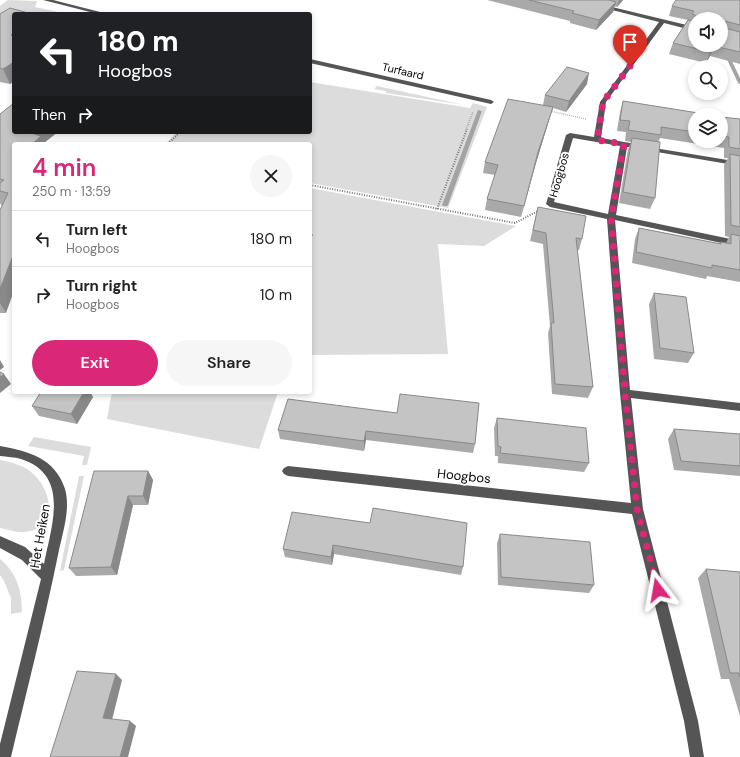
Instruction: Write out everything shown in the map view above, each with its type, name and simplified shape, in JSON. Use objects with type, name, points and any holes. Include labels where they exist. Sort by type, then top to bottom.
[{"type":"street","points":[[46,0],[97,12]]},
{"type":"street","points":[[576,0],[688,27]]},
{"type":"street","points":[[597,140],[603,102],[663,21]]},
{"type":"street","name":"Turfaard","points":[[312,61],[491,102]]},
{"type":"street","name":"Hoogbos","points":[[740,164],[570,135],[550,204],[740,244]]},
{"type":"street","points":[[624,144],[611,218],[625,393],[637,509],[691,721],[697,757]]},
{"type":"street","points":[[625,393],[740,407]]},
{"type":"street","name":"Het Heiken","points":[[0,451],[23,455],[40,463],[51,474],[59,489],[61,508],[47,578]]},
{"type":"street","name":"Hoogbos","points":[[288,471],[637,509]]},
{"type":"street","name":"Het Heiken","points":[[0,542],[14,546],[27,556],[47,578]]},
{"type":"street","points":[[4,757],[47,578]]},
{"type":"path","points":[[437,209],[479,99]]},
{"type":"path","points":[[550,111],[600,122]]},
{"type":"path","points":[[170,142],[178,134]]},
{"type":"path","points":[[312,185],[515,223],[550,204]]},
{"type":"shaded area","points":[[8,0],[37,1],[35,7],[58,12],[12,12],[12,16],[0,28],[0,6]]},
{"type":"shaded area","points":[[312,82],[470,108],[473,103],[487,107],[448,208],[312,183],[312,142],[167,142],[175,134],[312,134]]},
{"type":"shaded area","points":[[377,86],[464,105],[386,93],[386,91],[374,89]]},
{"type":"shaded area","points":[[312,188],[516,226],[484,246],[438,244],[448,354],[312,355]]},
{"type":"shaded area","points":[[112,394],[277,394],[259,449],[107,419]]},
{"type":"shaded area","points":[[34,437],[91,447],[87,465],[82,465],[84,456],[28,446]]},
{"type":"shaded area","points":[[0,460],[24,467],[37,478],[46,491],[49,507],[48,514],[44,521],[34,530],[19,532],[0,528]]},
{"type":"shaded area","points":[[79,476],[84,476],[64,570],[60,571]]},
{"type":"shaded area","points":[[0,559],[11,570],[20,590],[22,612],[11,614],[11,598],[0,575]]},
{"type":"building","points":[[529,0],[609,0],[616,2],[599,20],[572,13],[574,11]]},
{"type":"building","points":[[676,0],[740,0],[740,25],[728,22],[728,12],[693,12],[694,11],[672,6]]},
{"type":"building","points":[[10,8],[25,12],[12,12],[12,63],[3,69],[0,68],[0,14]]},
{"type":"building","points":[[688,20],[688,47],[673,43]]},
{"type":"building","points":[[728,29],[740,32],[740,52],[728,49]]},
{"type":"building","points":[[567,67],[589,73],[569,101],[545,95]]},
{"type":"building","points":[[508,99],[553,107],[538,152],[524,206],[487,199],[498,165],[485,162]]},
{"type":"building","points":[[623,101],[688,111],[688,131],[661,127],[661,135],[628,130],[630,121],[620,120]]},
{"type":"building","points":[[12,105],[12,134],[34,134],[41,136],[34,142],[12,142],[12,258],[0,289],[0,210],[8,193],[0,191],[0,183],[4,180],[0,179],[0,114]]},
{"type":"building","points":[[728,118],[740,119],[740,149],[729,147]]},
{"type":"building","points":[[632,138],[660,142],[655,198],[623,192]]},
{"type":"building","points":[[730,154],[740,156],[740,227],[731,225]]},
{"type":"building","points":[[538,207],[586,216],[582,239],[576,238],[593,387],[555,384],[551,323],[554,323],[546,233],[533,230]]},
{"type":"building","points":[[639,228],[721,244],[721,242],[731,244],[731,234],[740,236],[740,270],[712,265],[712,268],[636,252]]},
{"type":"building","points":[[654,293],[686,297],[694,353],[660,348]]},
{"type":"building","points":[[40,394],[83,394],[71,414],[32,406]]},
{"type":"building","points":[[400,394],[479,403],[475,444],[366,431],[364,441],[278,430],[288,399],[397,413]]},
{"type":"building","points":[[497,418],[586,428],[589,463],[500,453],[501,447],[498,446]]},
{"type":"building","points":[[674,429],[740,434],[740,466],[681,461]]},
{"type":"building","points":[[94,471],[148,471],[143,496],[128,496],[111,567],[69,568]]},
{"type":"building","points":[[373,508],[467,523],[463,567],[333,545],[331,557],[283,549],[292,512],[370,523]]},
{"type":"building","points":[[500,534],[590,542],[594,585],[501,577]]},
{"type":"building","points":[[706,569],[740,572],[740,677],[739,673],[730,673]]},
{"type":"building","points":[[77,671],[116,674],[103,718],[130,721],[120,757],[50,757]]},
{"type":"waterway","points":[[726,53],[740,83]]},
{"type":"waterway","points":[[445,205],[480,111]]},
{"type":"route","points":[[630,66],[603,102],[597,140],[624,144],[611,218],[625,393],[637,509],[658,590]]}]
